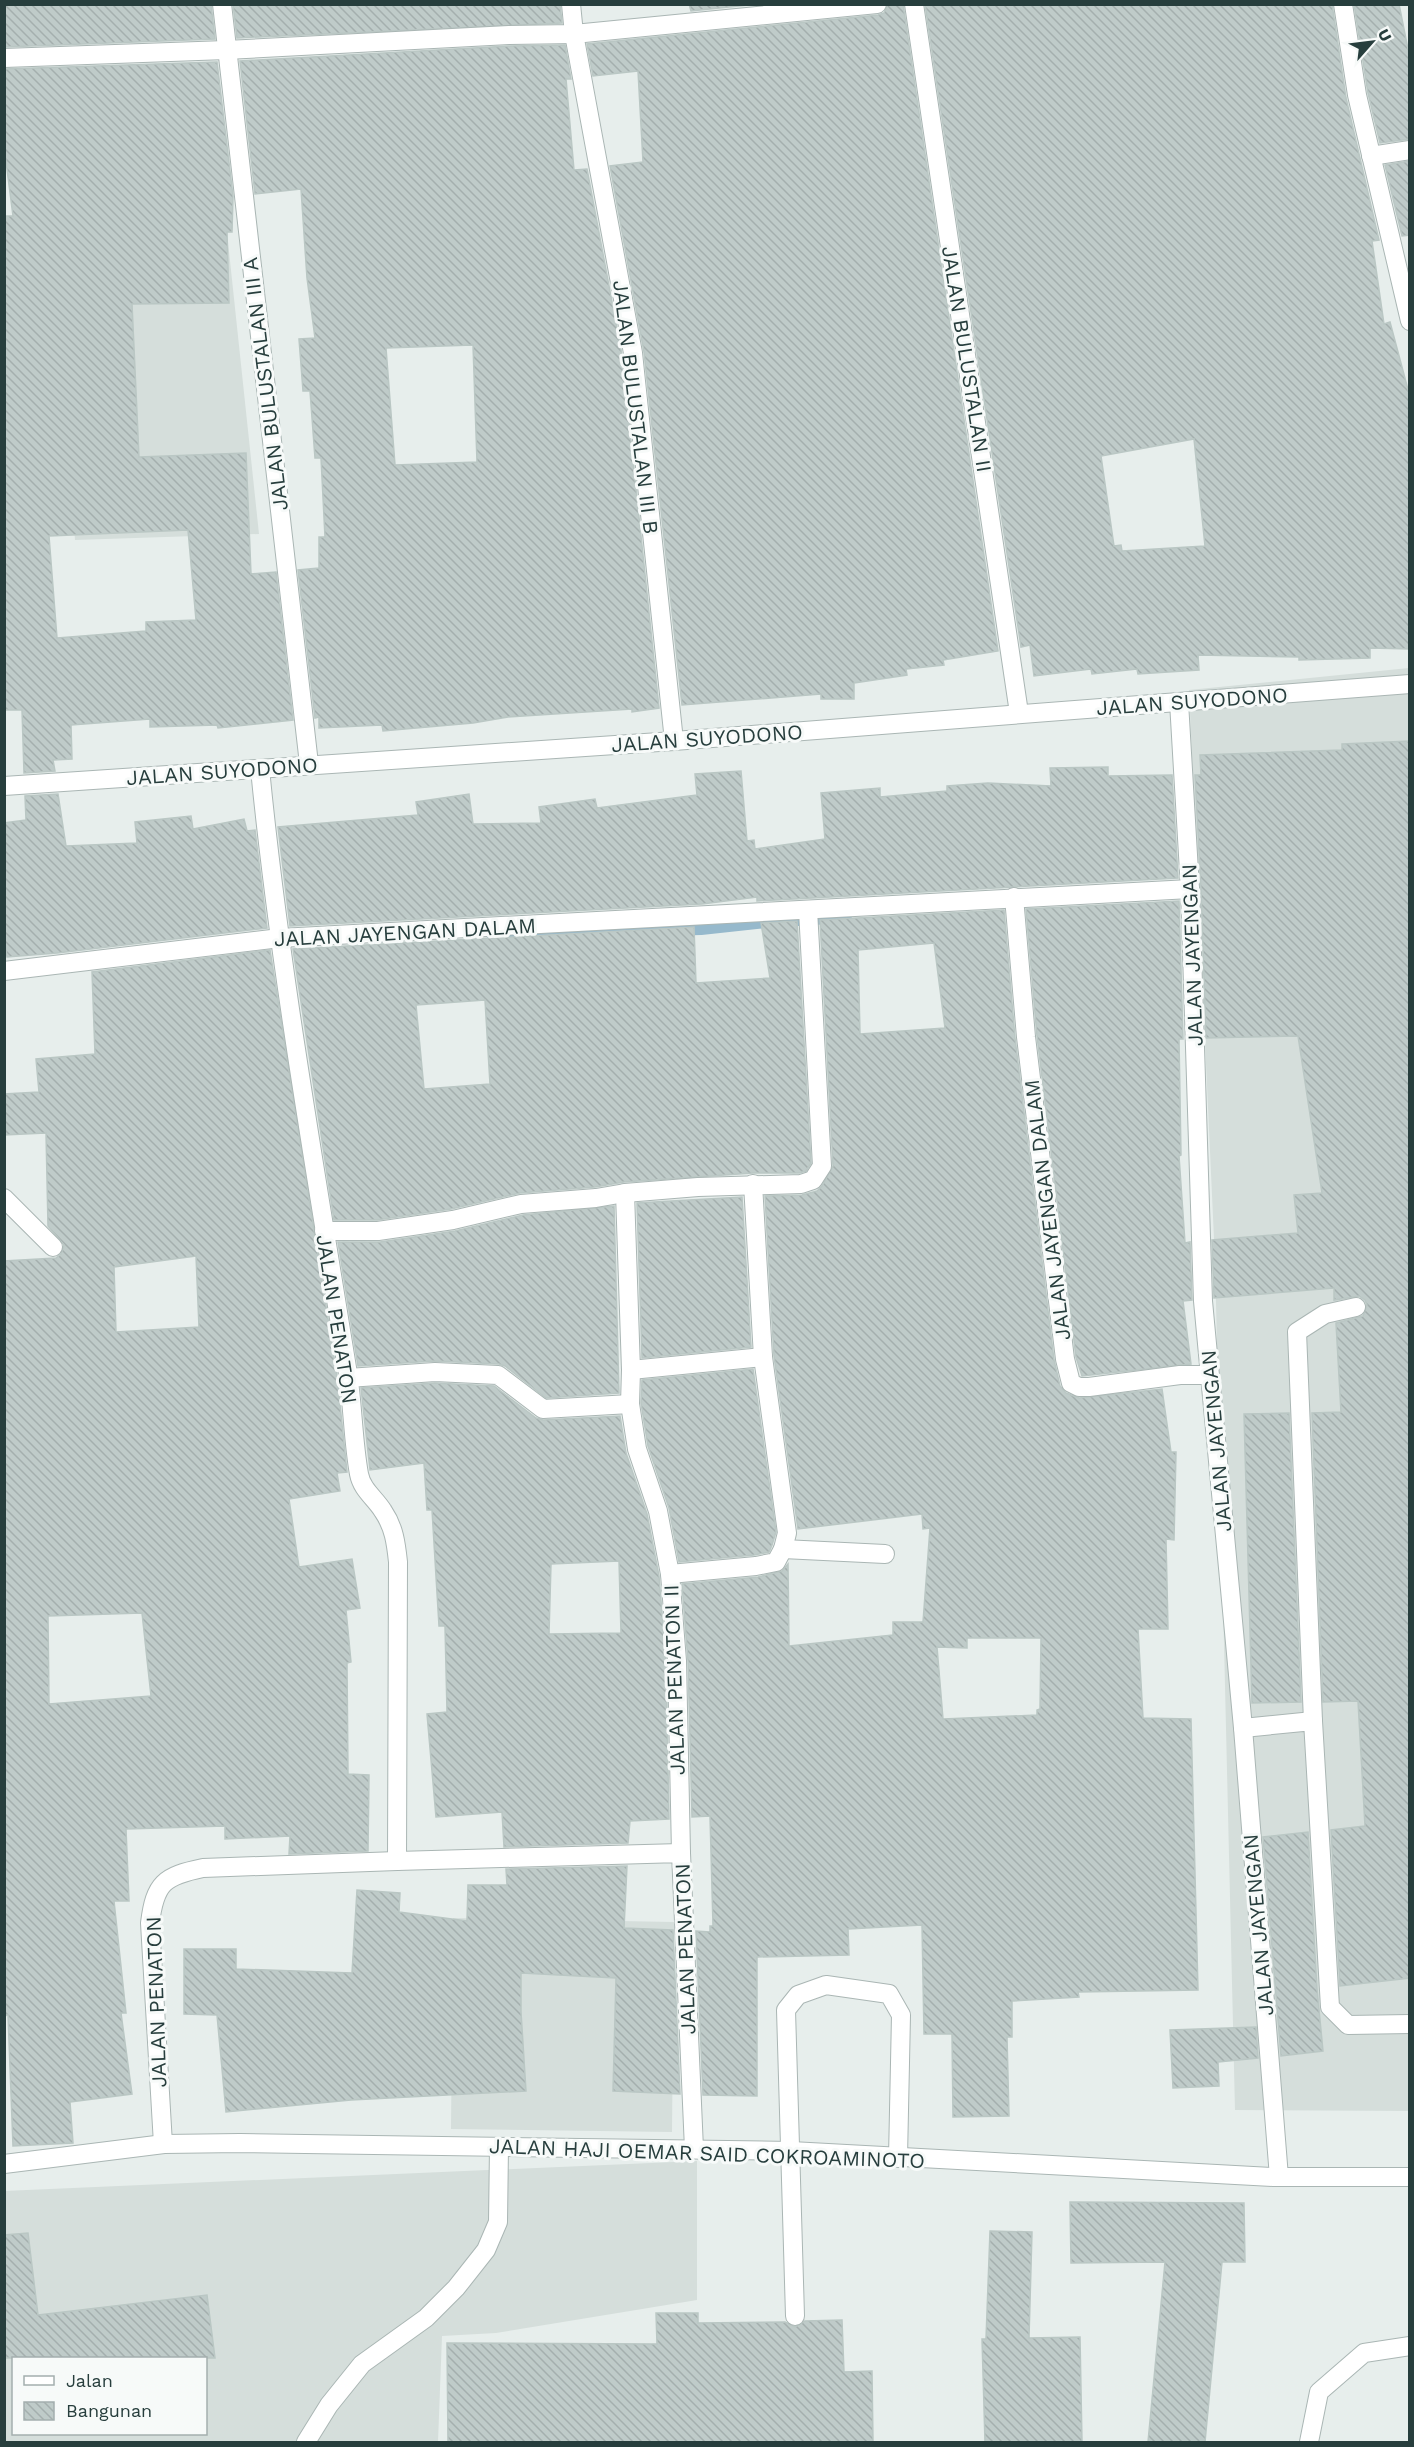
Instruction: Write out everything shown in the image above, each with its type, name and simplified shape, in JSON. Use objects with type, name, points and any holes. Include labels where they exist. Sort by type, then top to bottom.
[{"type":"street","name":"JALAN BULUSTALAN III A","points":[[222,4],[309,764]]},
{"type":"street","name":"JALAN BULUSTALAN III B","points":[[571,4],[574,34],[633,353],[674,741]]},
{"type":"street","points":[[4,58],[574,34],[877,4]]},
{"type":"street","name":"JALAN BULUSTALAN II","points":[[914,4],[1019,713]]},
{"type":"street","points":[[1343,4],[1357,95],[1410,321]]},
{"type":"street","points":[[1371,156],[1410,150]]},
{"type":"street","name":"JALAN SUYODONO","points":[[4,786],[674,741],[1410,684]]},
{"type":"street","name":"JALAN JAYENGAN","points":[[1179,702],[1190,888],[1203,1301],[1243,1728],[1279,2178]]},
{"type":"street","name":"JALAN PENATON","points":[[260,769],[280,940],[348,1378],[360,1477],[370,1496],[383,1510],[395,1533],[398,1562],[397,1861]]},
{"type":"street","name":"JALAN JAYENGAN DALAM","points":[[4,971],[280,940],[807,916],[1190,888]]},
{"type":"street","name":"JALAN JAYENGAN DALAM","points":[[1014,900],[1035,1121],[1065,1359],[1071,1383],[1079,1387],[1089,1387],[1171,1376],[1209,1375]]},
{"type":"street","points":[[324,1231],[378,1231],[453,1220],[521,1204],[596,1198],[625,1193],[753,1184],[801,1184],[813,1180],[822,1166],[807,916]]},
{"type":"street","points":[[670,1574],[776,1562],[783,1549],[787,1533],[763,1357],[753,1184]]},
{"type":"street","points":[[348,1378],[435,1372],[498,1375],[543,1409],[630,1404],[631,1370],[625,1193]]},
{"type":"street","points":[[4,1198],[53,1247]]},
{"type":"street","points":[[1356,1307],[1325,1314],[1297,1332],[1313,1721],[1330,2007],[1348,2025],[1410,2024]]},
{"type":"street","points":[[631,1370],[763,1357]]},
{"type":"street","name":"JALAN PENATON II","points":[[630,1404],[637,1449],[658,1511],[670,1574],[677,1661],[681,1852]]},
{"type":"street","points":[[783,1549],[885,1554]]},
{"type":"street","points":[[1243,1728],[1313,1721]]},
{"type":"street","name":"JALAN PENATON","points":[[163,2144],[150,1923],[153,1904],[160,1887],[176,1873],[202,1868],[681,1852],[694,2149]]},
{"type":"street","points":[[795,2316],[786,2010],[798,1995],[826,1985],[889,1994],[901,2015],[898,2158]]},
{"type":"street","name":"JALAN HAJI OEMAR SAID COKROAMINOTO","points":[[4,2164],[163,2144],[500,2147],[790,2151],[1279,2178],[1410,2177]]},
{"type":"street","points":[[306,2442],[329,2405],[362,2364],[426,2318],[456,2288],[486,2250],[498,2222],[500,2147]]},
{"type":"street","points":[[1309,2442],[1319,2392],[1364,2353],[1410,2346]]},
{"type":"shaded area","points":[[228,242],[259,534],[75,540],[55,245]]},
{"type":"shaded area","points":[[1409,668],[1409,2111],[1235,2110],[1215,1261],[1189,690]]},
{"type":"shaded area","points":[[453,1918],[674,1922],[672,2132],[451,2129]]},
{"type":"shaded area","points":[[697,2161],[697,2300],[496,2333],[442,2336],[438,2442],[5,2442],[4,2191]]},
{"type":"building","points":[[4,4],[211,4],[215,39],[4,47]]},
{"type":"building","points":[[233,4],[560,4],[562,23],[237,38]]},
{"type":"building","points":[[689,4],[758,4],[691,11]]},
{"type":"building","points":[[888,4],[903,4],[998,651],[943,660],[944,665],[906,669],[907,675],[854,683],[854,699],[821,699],[821,694],[682,705],[644,352],[610,166],[643,162],[638,71],[593,76],[587,44],[878,15],[884,13]]},
{"type":"building","points":[[925,4],[1332,4],[1346,98],[1379,240],[1372,241],[1384,324],[1390,322],[1410,397],[1410,649],[1370,648],[1370,658],[1299,660],[1299,657],[1198,655],[1199,670],[1138,674],[1137,669],[1092,674],[1091,669],[1034,676],[1030,645],[1021,647]],"holes":[[[1194,439],[1205,546],[1122,551],[1121,545],[1114,546],[1101,456]]]},
{"type":"building","points":[[1354,4],[1399,4],[1410,59],[1410,139],[1380,143],[1368,93]]},
{"type":"building","points":[[565,45],[571,79],[566,79],[574,170],[587,169],[622,355],[659,708],[632,712],[632,709],[508,717],[473,723],[383,731],[382,725],[319,728],[319,717],[315,718],[298,570],[319,568],[319,537],[325,537],[321,458],[315,458],[310,391],[303,391],[299,339],[315,338],[307,278],[301,189],[255,194],[240,61]],"holes":[[[473,345],[477,462],[395,465],[386,348]]]},
{"type":"building","points":[[217,62],[233,196],[232,232],[227,232],[229,303],[132,304],[139,457],[246,453],[251,574],[276,572],[293,720],[218,728],[217,725],[150,727],[150,719],[71,725],[72,759],[53,760],[55,771],[24,773],[22,710],[4,710],[4,216],[13,216],[4,146],[4,69]],"holes":[[[188,530],[196,620],[146,622],[146,631],[57,638],[49,536]]]},
{"type":"building","points":[[1410,161],[1410,235],[1402,236],[1385,165]]},
{"type":"building","points":[[1410,741],[1410,1978],[1340,1986],[1331,1830],[1365,1826],[1358,1701],[1323,1702],[1312,1413],[1341,1412],[1336,1323],[1363,1316],[1367,1305],[1365,1300],[1359,1296],[1334,1300],[1334,1288],[1214,1298],[1212,1240],[1298,1233],[1294,1195],[1322,1193],[1298,1036],[1206,1038],[1195,775],[1201,775],[1200,755],[1342,750],[1342,744]]},
{"type":"building","points":[[1108,767],[1108,776],[1172,775],[1178,878],[757,901],[757,897],[702,904],[290,926],[278,827],[418,815],[416,802],[469,794],[473,824],[541,823],[539,807],[595,799],[597,808],[697,795],[695,774],[741,771],[747,841],[754,840],[755,849],[825,839],[821,793],[880,788],[880,797],[947,791],[947,786],[988,783],[1051,786],[1050,768]]},
{"type":"building","points":[[58,794],[66,846],[137,843],[135,822],[191,816],[193,829],[244,819],[247,831],[255,830],[267,928],[7,957],[4,937],[4,823],[26,820],[25,796]]},
{"type":"building","points":[[1179,901],[1183,1039],[1179,1039],[1181,1155],[1179,1156],[1185,1243],[1190,1242],[1192,1300],[1183,1301],[1191,1364],[1082,1376],[1076,1357],[1037,1036],[1026,909]]},
{"type":"building","points":[[1004,910],[1015,1038],[1054,1360],[1060,1386],[1066,1393],[1079,1398],[1162,1389],[1171,1452],[1176,1452],[1174,1540],[1166,1539],[1168,1629],[1138,1629],[1143,1718],[1191,1719],[1198,1990],[1078,1992],[1079,1997],[1012,2001],[1012,2037],[1007,2037],[1009,2116],[953,2117],[952,2034],[924,2034],[922,1925],[848,1929],[849,1955],[757,1957],[757,2096],[703,2095],[696,1931],[710,1932],[710,1926],[713,1926],[710,1816],[692,1817],[688,1661],[682,1584],[758,1577],[782,1571],[788,1564],[789,1646],[893,1635],[893,1622],[923,1622],[930,1528],[923,1529],[922,1514],[798,1529],[774,1356],[765,1196],[802,1195],[817,1191],[833,1166],[820,920]],"holes":[[[934,943],[945,1028],[860,1034],[858,950]],[[967,1638],[1041,1638],[1040,1709],[1037,1710],[1037,1715],[943,1719],[937,1647],[967,1648]]]},
{"type":"building","points":[[797,921],[811,1163],[806,1171],[624,1182],[595,1187],[520,1193],[451,1209],[377,1220],[334,1220],[293,949],[694,927],[696,983],[770,978],[761,923]],"holes":[[[485,1000],[490,1084],[424,1089],[416,1005]]]},
{"type":"building","points":[[270,950],[337,1376],[347,1472],[337,1473],[340,1491],[289,1499],[299,1567],[352,1559],[360,1608],[346,1610],[351,1662],[347,1663],[348,1774],[369,1775],[368,1851],[289,1854],[290,1836],[225,1839],[225,1826],[126,1829],[129,1901],[114,1901],[126,2013],[121,2013],[132,2094],[70,2102],[73,2143],[13,2146],[8,2015],[4,2016],[4,1261],[56,1258],[61,1254],[64,1245],[48,1226],[46,1133],[4,1135],[4,1094],[39,1092],[36,1059],[95,1054],[92,972]],"holes":[[[196,1256],[199,1327],[116,1332],[114,1267]],[[142,1613],[151,1696],[49,1704],[48,1616]]]},
{"type":"building","points":[[742,1197],[751,1347],[642,1358],[637,1203]]},
{"type":"building","points":[[614,1206],[619,1393],[546,1398],[505,1366],[499,1364],[434,1361],[358,1366],[338,1242],[380,1242],[455,1231],[523,1215]]},
{"type":"building","points":[[753,1369],[776,1532],[772,1545],[769,1552],[754,1555],[679,1562],[669,1508],[648,1446],[641,1403],[642,1380]]},
{"type":"building","points":[[435,1383],[494,1386],[536,1418],[543,1420],[620,1416],[626,1453],[647,1514],[659,1576],[666,1662],[669,1819],[630,1821],[628,1843],[504,1847],[502,1812],[436,1817],[427,1714],[447,1712],[445,1626],[439,1626],[432,1510],[427,1510],[424,1463],[370,1470],[361,1388]],"holes":[[[619,1561],[621,1633],[549,1634],[551,1564]]]},
{"type":"building","points":[[1289,1413],[1301,1702],[1252,1703],[1244,1414]]},
{"type":"building","points":[[1308,1832],[1323,2051],[1281,2056],[1263,1837]]},
{"type":"building","points":[[627,1866],[624,1928],[673,1930],[680,2094],[613,2091],[616,1978],[521,1973],[526,2091],[351,2100],[226,2112],[217,2015],[184,2014],[184,1949],[236,1949],[236,1969],[352,1973],[357,1890],[400,1893],[399,1912],[467,1921],[468,1885],[507,1885],[506,1869]]},
{"type":"building","points":[[1256,2027],[1258,2058],[1218,2062],[1219,2086],[1173,2088],[1170,2030]]},
{"type":"building","points":[[1070,2202],[1244,2203],[1245,2262],[1222,2262],[1205,2442],[1148,2442],[1165,2262],[1071,2263]]},
{"type":"building","points":[[990,2231],[1032,2232],[1029,2338],[1080,2337],[1082,2442],[985,2442],[982,2339],[986,2339]]},
{"type":"building","points":[[28,2233],[38,2315],[207,2295],[215,2358],[4,2358],[4,2235]]},
{"type":"building","points":[[656,2313],[698,2313],[698,2323],[785,2322],[795,2327],[805,2321],[842,2320],[844,2372],[872,2371],[873,2442],[448,2442],[447,2343],[657,2344]]},
{"type":"waterway","points":[[493,934],[701,928],[845,916]]}]
